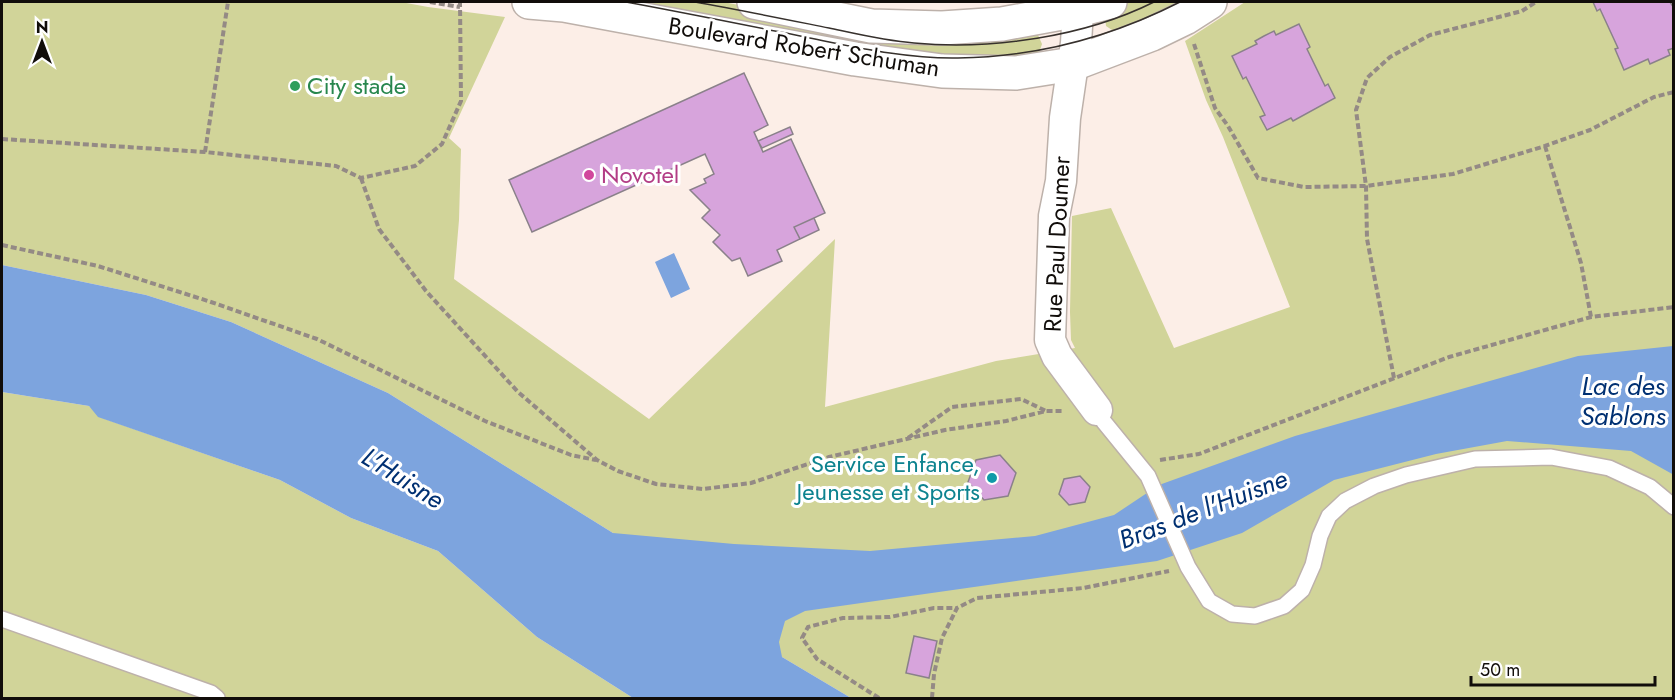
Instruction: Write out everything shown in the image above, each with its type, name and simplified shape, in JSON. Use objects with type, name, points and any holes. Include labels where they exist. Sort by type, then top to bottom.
[{"type":"street","name":"Boulevard Robert Schuman","points":[[529,2],[564,5],[855,59],[942,71],[1016,73],[1073,64],[1152,33],[1198,10]]},
{"type":"street","name":"Boulevard Robert Schuman","points":[[754,2],[871,26],[942,28],[1002,24],[1077,6],[1110,2]]},
{"type":"street","name":"Rue Paul Doumer","points":[[1077,6],[1077,43],[1065,118],[1061,181],[1054,216],[1050,340],[1057,357],[1097,410]]},
{"type":"lane","points":[[1097,410],[1143,470],[1184,560],[1209,601],[1232,614],[1255,616],[1284,606],[1302,590],[1329,516],[1345,501],[1374,486],[1406,475],[1475,459],[1551,457],[1609,468],[1650,487],[1674,507]]},
{"type":"lane","points":[[2,619],[211,693],[218,699]]},
{"type":"path","points":[[205,152],[228,2]]},
{"type":"path","points":[[430,2],[460,7]]},
{"type":"path","points":[[2,139],[205,152],[336,166],[361,178],[415,166],[442,144],[461,101],[460,2]]},
{"type":"path","points":[[1394,378],[1367,239],[1366,186],[1356,110],[1367,78],[1390,57],[1430,35],[1522,11],[1536,2]]},
{"type":"path","points":[[1198,10],[1215,108],[1258,178],[1304,187],[1366,186],[1453,174],[1545,146],[1590,129],[1654,97],[1674,92]]},
{"type":"path","points":[[1545,146],[1581,262],[1591,316]]},
{"type":"path","points":[[361,178],[379,229],[426,291],[518,392],[597,460],[618,471],[656,484],[703,489],[751,483],[829,457],[945,430],[1006,421],[1046,411],[1097,410]]},
{"type":"path","points":[[2,246],[98,266],[317,339],[485,421],[571,454],[597,460]]},
{"type":"path","points":[[1143,470],[1199,454],[1449,357],[1591,316],[1674,307]]},
{"type":"path","points":[[905,440],[952,407],[1021,399],[1046,411]]},
{"type":"path","points":[[879,699],[817,659],[802,638],[808,627],[843,618],[890,617],[934,608],[957,608],[977,598],[1083,588],[1154,574]]},
{"type":"path","points":[[932,699],[934,674],[942,638],[957,608]]},
{"type":"green space","points":[[2,2],[401,2],[505,17],[449,138],[461,149],[459,220],[454,279],[649,419],[835,239],[825,407],[996,361],[1075,348],[1071,340],[1070,312],[1072,216],[1111,208],[1174,348],[1290,307],[1223,137],[1206,100],[1185,41],[1245,2],[1673,2],[1673,698],[851,698],[782,657],[613,533],[388,393],[231,322],[146,295],[2,265]]},
{"type":"green space","points":[[602,2],[723,2],[904,36],[1031,33],[1038,35],[1042,44],[1039,53],[967,66]]},
{"type":"green space","points":[[1126,2],[1192,2],[1118,34],[1106,26],[1105,16],[1115,6]]},
{"type":"green space","points":[[2,392],[89,406],[105,419],[280,480],[351,518],[438,551],[537,637],[633,698],[2,698]]},
{"type":"water","points":[[674,253],[690,289],[671,298],[655,262]]},
{"type":"water","points":[[2,265],[146,295],[231,322],[388,393],[613,533],[734,544],[870,551],[1035,536],[1114,515],[1159,485],[1295,436],[1578,356],[1673,346],[1674,475],[1631,451],[1507,441],[1436,454],[1334,480],[1242,533],[1157,561],[805,611],[785,621],[779,642],[782,657],[851,698],[633,698],[537,637],[438,551],[351,518],[280,480],[98,417],[89,406],[2,392]]},
{"type":"building","points":[[1593,2],[1670,2],[1674,8],[1674,48],[1668,50],[1670,55],[1650,64],[1648,59],[1624,70],[1615,49],[1618,48],[1600,9],[1597,11]]},
{"type":"building","points":[[1299,24],[1310,47],[1307,49],[1325,86],[1328,84],[1335,98],[1293,121],[1291,118],[1267,130],[1260,117],[1265,115],[1246,77],[1243,79],[1232,56],[1257,44],[1255,41],[1274,31],[1276,35]]},
{"type":"building","name":"Novotel","points":[[744,73],[768,125],[754,132],[763,152],[791,139],[825,213],[794,227],[800,239],[777,250],[782,261],[748,276],[740,258],[732,261],[713,242],[720,235],[702,218],[710,210],[690,190],[706,183],[704,179],[714,174],[705,154],[532,232],[509,180]]},
{"type":"building","points":[[790,127],[793,134],[762,148],[758,141]]},
{"type":"building","points":[[814,218],[819,230],[800,239],[794,227]]},
{"type":"building","name":"Service Enfance, Jeunesse et Sports","points":[[1000,455],[1016,473],[1008,496],[984,500],[968,482],[976,460]]},
{"type":"building","points":[[1080,476],[1090,487],[1085,502],[1069,505],[1059,494],[1064,479]]},
{"type":"building","points":[[914,636],[937,641],[929,678],[906,673]]},
{"type":"tram line","points":[[626,2],[881,52],[939,58],[1016,54],[1072,43],[1127,25],[1180,2]]},
{"type":"tram line","points":[[695,2],[882,39],[944,45],[1006,42],[1068,32],[1127,14],[1154,2]]},
{"type":"place","name":"City stade","points":[[295,86]]},
{"type":"place","name":"Novotel","points":[[589,175]]},
{"type":"place","name":"Service Enfance, Jeunesse et Sports","points":[[992,478]]},
{"type":"water label","name":"Lac des Sablons","points":[[1623,400]]},
{"type":"water label","name":"L'Huisne","points":[[403,478]]},
{"type":"water label","name":"Bras de l'Huisne","points":[[1203,509]]}]
